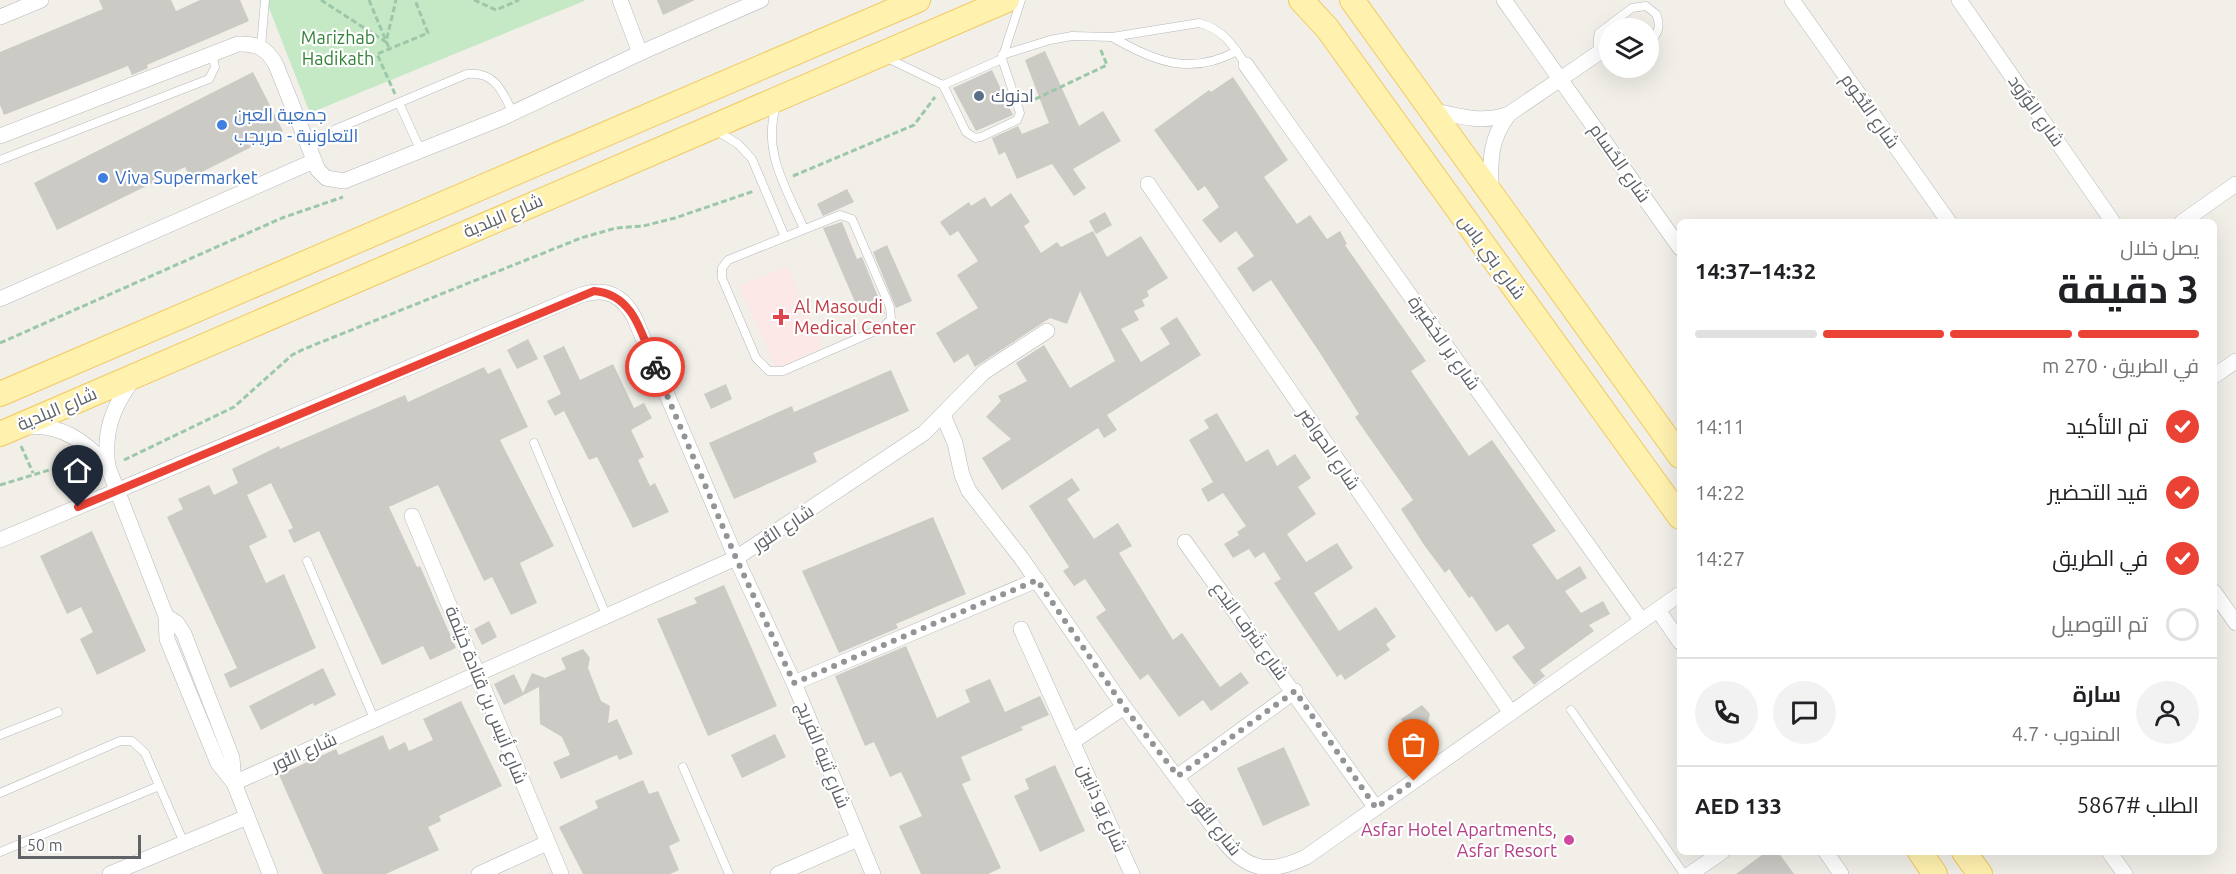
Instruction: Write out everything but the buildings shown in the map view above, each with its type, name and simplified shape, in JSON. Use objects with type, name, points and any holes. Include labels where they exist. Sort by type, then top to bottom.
[{"type":"main road","name":"شارع البلدية","points":[[6,431],[1007,0]]},
{"type":"main road","name":"شارع بني ياس","points":[[1301,0],[1327,28],[1677,513]]},
{"type":"main road","name":"شارع بني ياس","points":[[1352,0],[1677,452]]},
{"type":"main road","name":"شارع البلدية","points":[[0,394],[913,2]]},
{"type":"main road","points":[[1922,855],[1935,874]]},
{"type":"main road","points":[[1966,855],[1980,874]]},
{"type":"street","points":[[0,17],[41,0]]},
{"type":"street","points":[[620,0],[640,53]]},
{"type":"street","points":[[0,136],[238,44],[249,43],[261,47],[270,54],[314,161],[326,178],[344,181],[513,113],[640,53],[761,0]]},
{"type":"street","name":"شارع الحُسام","points":[[1504,0],[1677,244]]},
{"type":"street","name":"شارع النُّجُوم","points":[[1792,0],[1946,219]]},
{"type":"street","name":"شارع الوُرُود","points":[[1959,0],[2112,219]]},
{"type":"street","points":[[1492,194],[1491,152],[1500,125],[1509,114],[1560,79],[1599,58]]},
{"type":"street","name":"شارع بَر الخِضَيرة","points":[[1246,64],[1642,621]]},
{"type":"street","points":[[1431,110],[1480,120],[1509,114]]},
{"type":"street","points":[[0,299],[314,161]]},
{"type":"street","name":"شارع الحواضِر","points":[[1148,184],[1511,713]]},
{"type":"street","points":[[2186,219],[2236,184]]},
{"type":"street","name":"شارع ثنية الفريج","points":[[0,540],[581,295],[594,291],[607,292],[620,298],[629,307],[635,319],[736,558],[794,683],[873,874]]},
{"type":"street","name":"شارع النُّور","points":[[234,783],[736,558],[898,452],[943,415],[984,372],[1047,331]]},
{"type":"street","points":[[2217,374],[2236,361]]},
{"type":"street","points":[[137,375],[115,406],[109,420],[106,451],[108,467],[166,616],[177,623],[184,634],[232,758],[234,783],[270,874]]},
{"type":"street","name":"شارع النُّور","points":[[943,415],[955,443],[962,475],[969,491],[1037,580],[1124,707],[1178,776],[1236,857],[1254,866],[1271,869],[1288,867],[1306,857],[1677,596]]},
{"type":"street","points":[[6,431],[44,427],[71,435],[84,442],[108,467]]},
{"type":"street","name":"شارع أنيس بن قتادة خيثمة","points":[[412,516],[561,874]]},
{"type":"street","name":"شارع شَرَف البَدع","points":[[1185,542],[1295,691],[1376,808]]},
{"type":"street","points":[[794,683],[1037,580]]},
{"type":"street","points":[[2217,596],[2236,623]]},
{"type":"street","points":[[1658,610],[1677,638]]},
{"type":"street","name":"شارع يَو ذانِين","points":[[1022,629],[1132,874]]},
{"type":"street","points":[[1178,776],[1295,691]]},
{"type":"street","name":"شارع يَو ذانِين","points":[[1072,742],[1124,707]]},
{"type":"street","points":[[110,874],[247,817]]},
{"type":"street","points":[[777,874],[858,839]]},
{"type":"street","points":[[479,874],[547,843]]},
{"type":"street","points":[[1690,874],[1718,855]]},
{"type":"street","points":[[1828,855],[1841,874]]},
{"type":"street","points":[[2111,855],[2125,874]]},
{"type":"lane","points":[[261,47],[265,0]]},
{"type":"lane","points":[[880,54],[943,85],[966,132],[975,138],[1017,120],[1020,106],[1004,70],[1002,57],[1021,0]]},
{"type":"lane","points":[[1620,18],[1639,6],[1652,9],[1658,18]]},
{"type":"lane","points":[[943,85],[1002,57],[1050,40],[1094,36],[1112,37],[1199,23],[1219,31],[1246,64]]},
{"type":"lane","points":[[1112,37],[1148,56],[1189,64],[1211,62],[1237,51]]},
{"type":"lane","points":[[0,160],[209,79],[215,67],[212,54]]},
{"type":"lane","points":[[336,129],[468,74],[479,73],[489,76],[498,84],[513,113]]},
{"type":"lane","points":[[779,97],[771,122],[770,141],[783,180],[804,229]]},
{"type":"lane","points":[[399,103],[420,149]]},
{"type":"lane","points":[[711,127],[746,151],[765,188],[785,237]]},
{"type":"lane","points":[[840,215],[852,219],[890,307],[891,320],[882,328],[776,372],[759,364],[721,273],[728,260],[804,229],[840,215]]},
{"type":"lane","points":[[534,443],[607,617]]},
{"type":"lane","points":[[307,561],[375,721]]},
{"type":"lane","points":[[1571,710],[1684,874]]},
{"type":"lane","points":[[0,735],[58,712]]},
{"type":"lane","points":[[0,793],[126,740],[142,748],[184,843]]},
{"type":"lane","points":[[683,767],[729,874]]},
{"type":"lane","points":[[0,852],[159,786]]},
{"type":"path","points":[[321,0],[386,42]]},
{"type":"path","points":[[369,0],[389,49]]},
{"type":"path","points":[[386,42],[396,0]]},
{"type":"path","points":[[399,103],[377,54],[428,33],[416,0]]},
{"type":"path","points":[[474,0],[496,10],[519,0]]},
{"type":"path","points":[[1020,106],[1107,65],[1094,36]]},
{"type":"path","points":[[783,180],[914,125],[943,85]]},
{"type":"path","points":[[0,485],[34,473],[108,467],[234,407],[292,355],[304,349],[581,238],[616,228],[643,226],[675,218],[765,188]]},
{"type":"path","points":[[0,343],[282,218],[345,197]]},
{"type":"path","points":[[6,431],[34,473]]},
{"type":"shaded area","name":"Al Masoudi Medical Center","points":[[787,266],[823,348],[776,368],[739,286]]},
{"type":"green space","name":"Marizhab Hadikath","points":[[266,0],[584,0],[584,1],[310,113]]},
{"type":"way so far","points":[[655,367],[736,558],[794,683],[1037,580],[1124,707],[1178,776],[1295,691],[1376,808],[1414,781]]},
{"type":"place","name":"ادنوك","points":[[979,96]]},
{"type":"place","name":"جمعية العبن التعاونبة - مريجب","points":[[222,125]]},
{"type":"place","name":"Viva Supermarket","points":[[103,178]]},
{"type":"place","name":"Al Masoudi Medical Center","points":[[781,317]]},
{"type":"place","name":"Asfar Hotel Apartments, Asfar Resort","points":[[1569,840]]},
{"type":"route","points":[[78,507],[594,291],[607,292],[620,298],[629,307],[655,367]]}]
